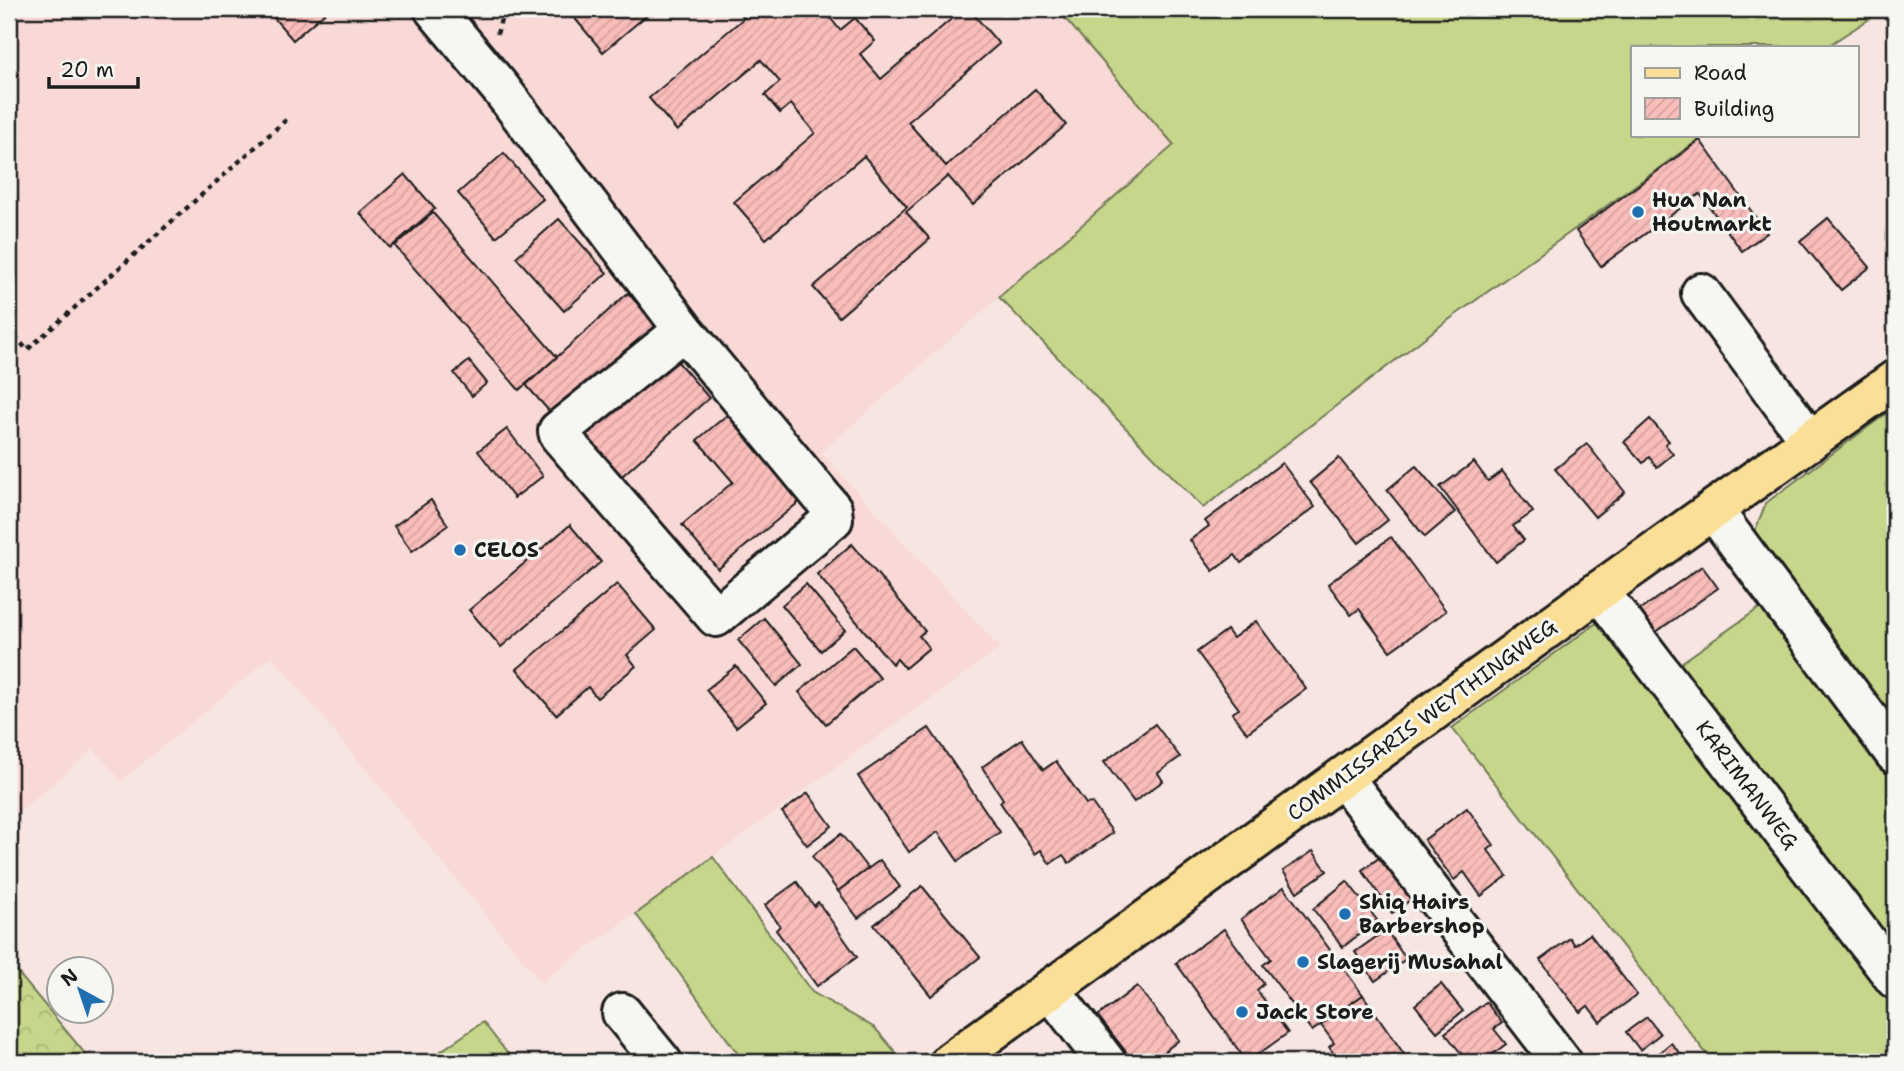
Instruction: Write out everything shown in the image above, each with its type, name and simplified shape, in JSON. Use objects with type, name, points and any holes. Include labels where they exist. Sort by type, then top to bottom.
[{"type":"main road","name":"COMMISSARIS WEYTHINGWEG","points":[[950,1062],[1599,591],[1895,380]]},
{"type":"street","points":[[434,9],[501,89],[684,330],[832,509],[833,519],[716,617],[558,431],[684,330]]},
{"type":"street","points":[[1701,293],[1810,441]]},
{"type":"street","points":[[1713,510],[1895,754]]},
{"type":"street","name":"KARIMANWEG","points":[[1599,591],[1895,979]]},
{"type":"street","points":[[1343,777],[1562,1062]]},
{"type":"street","points":[[1050,989],[1106,1062]]},
{"type":"street","points":[[622,1013],[662,1062]]},
{"type":"path","points":[[9,328],[27,350],[287,119]]},
{"type":"shaded area","name":"CELOS","points":[[9,9],[1057,9],[1174,145],[821,452],[1000,648],[541,982],[272,656],[121,781],[94,749],[9,820]]},
{"type":"green space","points":[[1057,9],[1885,9],[1828,46],[1631,46],[1631,136],[1704,136],[1436,329],[1203,508],[999,297],[1174,145]]},
{"type":"green space","points":[[1895,407],[1895,734],[1754,533],[1766,503]]},
{"type":"green space","points":[[1768,602],[1895,773],[1895,960],[1671,670]]},
{"type":"green space","points":[[1606,616],[1895,993],[1895,1062],[1713,1062],[1452,728]]},
{"type":"green space","points":[[713,857],[812,992],[875,1028],[904,1062],[744,1062],[636,914]]},
{"type":"green space","points":[[9,962],[46,1007],[46,1026],[62,1026],[92,1062],[16,1062],[9,1053]]},
{"type":"green space","points":[[483,1022],[514,1062],[425,1062]]},
{"type":"building","points":[[284,9],[329,9],[293,40],[274,18]]},
{"type":"building","points":[[579,9],[654,9],[603,52],[572,15]]},
{"type":"building","points":[[736,9],[835,9],[828,15],[840,30],[855,18],[875,41],[860,54],[881,79],[963,9],[969,9],[999,44],[908,122],[946,166],[1035,89],[1066,125],[973,205],[948,176],[906,212],[930,239],[839,317],[813,287],[907,207],[864,156],[766,239],[734,202],[815,133],[791,104],[780,113],[765,95],[780,82],[761,60],[677,131],[649,98],[744,18]]},
{"type":"building","name":"Hua Nan Houtmarkt","points":[[1700,140],[1767,233],[1742,251],[1700,194],[1601,266],[1576,231]]},
{"type":"building","points":[[504,153],[543,199],[496,237],[458,193]]},
{"type":"building","points":[[405,174],[435,209],[390,248],[360,213]]},
{"type":"building","points":[[433,213],[557,357],[519,390],[395,246]]},
{"type":"building","points":[[1828,218],[1870,267],[1841,290],[1800,241]]},
{"type":"building","points":[[559,219],[607,273],[564,311],[516,257]]},
{"type":"building","points":[[628,293],[660,329],[557,420],[526,385]]},
{"type":"building","points":[[672,355],[709,398],[622,476],[584,434]]},
{"type":"building","points":[[469,361],[487,383],[472,396],[454,373]]},
{"type":"building","points":[[733,410],[805,497],[718,569],[682,525],[733,482],[697,440]]},
{"type":"building","points":[[1650,419],[1669,441],[1665,444],[1673,454],[1657,467],[1649,457],[1643,463],[1624,442]]},
{"type":"building","points":[[507,429],[543,476],[514,498],[478,451]]},
{"type":"building","points":[[1587,444],[1625,492],[1595,517],[1555,469]]},
{"type":"building","points":[[1339,458],[1388,520],[1359,543],[1310,482]]},
{"type":"building","points":[[1474,462],[1488,481],[1502,471],[1533,512],[1513,526],[1524,540],[1496,562],[1440,487]]},
{"type":"building","points":[[1282,463],[1315,507],[1241,563],[1235,555],[1213,571],[1190,540],[1209,526],[1205,521]]},
{"type":"building","points":[[1416,466],[1455,512],[1425,537],[1387,490]]},
{"type":"building","points":[[431,500],[448,525],[412,551],[394,526]]},
{"type":"building","points":[[570,525],[601,562],[501,647],[469,610]]},
{"type":"building","points":[[1391,537],[1446,611],[1390,651],[1359,609],[1351,615],[1328,584]]},
{"type":"building","points":[[852,544],[925,631],[919,636],[929,648],[905,668],[897,659],[892,664],[817,574]]},
{"type":"building","points":[[1702,566],[1718,588],[1656,632],[1640,610]]},
{"type":"building","points":[[617,584],[656,630],[627,655],[636,666],[597,698],[588,687],[556,715],[517,669]]},
{"type":"building","points":[[806,584],[845,630],[821,651],[782,605]]},
{"type":"building","points":[[764,618],[802,664],[776,686],[738,640]]},
{"type":"building","points":[[1256,621],[1306,689],[1247,733],[1232,713],[1239,709],[1197,652],[1227,630],[1233,638]]},
{"type":"building","points":[[853,646],[880,678],[826,724],[799,692]]},
{"type":"building","points":[[736,666],[766,703],[736,727],[706,690]]},
{"type":"building","points":[[1155,724],[1180,757],[1158,773],[1163,781],[1134,802],[1104,762]]},
{"type":"building","points":[[929,728],[1000,832],[958,861],[938,832],[909,852],[858,776]]},
{"type":"building","points":[[1022,739],[1043,770],[1056,761],[1086,804],[1092,803],[1113,833],[1069,863],[1063,855],[1050,864],[1041,850],[1035,854],[1000,802],[1003,799],[982,767]]},
{"type":"building","points":[[808,793],[832,826],[807,845],[782,812]]},
{"type":"building","points":[[1467,808],[1494,845],[1488,850],[1507,876],[1481,896],[1464,872],[1454,880],[1424,840]]},
{"type":"building","points":[[841,834],[868,869],[838,891],[812,856]]},
{"type":"building","points":[[1390,850],[1420,893],[1392,913],[1362,870]]},
{"type":"building","points":[[1313,851],[1327,871],[1297,892],[1283,871]]},
{"type":"building","points":[[880,860],[900,887],[858,918],[838,891]]},
{"type":"building","name":"Shiq Hairs Barbershop","points":[[1347,881],[1377,920],[1343,947],[1313,909]]},
{"type":"building","points":[[797,882],[814,906],[818,902],[857,957],[817,986],[776,930],[780,926],[765,905]]},
{"type":"building","points":[[922,886],[980,957],[931,996],[874,925]]},
{"type":"building","name":"Slagerij Musahal","points":[[1284,887],[1363,995],[1312,1031],[1263,965],[1271,959],[1241,919]]},
{"type":"building","name":"Jack Store","points":[[1224,929],[1264,984],[1257,990],[1288,1033],[1247,1062],[1176,963]]},
{"type":"building","points":[[1386,930],[1406,959],[1375,981],[1355,952]]},
{"type":"building","points":[[1590,934],[1637,995],[1600,1022],[1588,1006],[1580,1012],[1540,960],[1570,938],[1575,945]]},
{"type":"building","points":[[1441,984],[1463,1011],[1437,1032],[1415,1005]]},
{"type":"building","points":[[1137,986],[1179,1040],[1151,1062],[1134,1062],[1098,1016]]},
{"type":"building","points":[[1363,995],[1404,1054],[1393,1062],[1339,1062],[1329,1047],[1334,1043],[1321,1025]]},
{"type":"building","points":[[1486,1002],[1502,1023],[1494,1029],[1506,1044],[1482,1062],[1468,1062],[1445,1033]]},
{"type":"building","points":[[1647,1017],[1660,1034],[1640,1050],[1626,1032]]},
{"type":"building","points":[[1671,1043],[1687,1062],[1648,1062]]},
{"type":"place","name":"Hua Nan Houtmarkt","points":[[1638,212]]},
{"type":"place","name":"CELOS","points":[[460,550]]},
{"type":"place","name":"Shiq Hairs Barbershop","points":[[1345,914]]},
{"type":"place","name":"Slagerij Musahal","points":[[1303,962]]},
{"type":"place","name":"Jack Store","points":[[1242,1012]]}]
